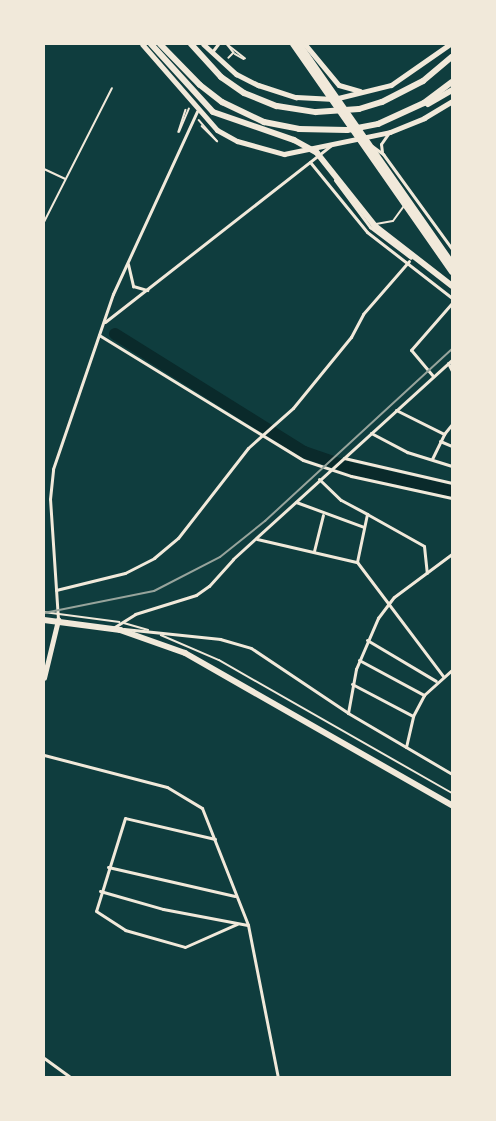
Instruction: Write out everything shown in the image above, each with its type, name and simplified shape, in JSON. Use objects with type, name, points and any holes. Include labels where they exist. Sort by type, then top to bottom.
[{"type":"highway","points":[[142,44],[197,111],[229,137],[277,153],[291,155],[390,132],[424,118],[453,101]]},
{"type":"highway","points":[[150,44],[207,107],[236,123],[294,140],[317,153],[375,226],[453,286]]},
{"type":"highway","points":[[160,44],[210,93],[264,122],[299,129],[332,131],[364,127],[402,114],[453,90]]},
{"type":"highway","points":[[190,44],[221,77],[244,93],[277,106],[316,112],[359,109],[382,102],[416,85],[453,57]]},
{"type":"highway","points":[[203,44],[236,74],[282,93],[334,99],[372,92],[407,75],[450,44]]},
{"type":"highway","points":[[293,44],[453,272]]},
{"type":"highway","points":[[299,44],[453,263]]},
{"type":"highway","points":[[402,114],[453,82]]},
{"type":"highway","points":[[44,621],[107,627],[185,653],[453,805]]},
{"type":"street","points":[[211,52],[218,44]]},
{"type":"street","points":[[305,44],[339,85],[350,91],[372,92]]},
{"type":"street","points":[[44,222],[112,88]]},
{"type":"street","points":[[44,675],[58,620],[50,499],[53,470],[99,335],[127,263],[191,131],[197,111]]},
{"type":"street","points":[[390,132],[381,144],[383,154],[453,249]]},
{"type":"street","points":[[356,141],[383,154]]},
{"type":"street","points":[[104,323],[330,146]]},
{"type":"street","points":[[315,158],[367,223],[453,291]]},
{"type":"street","points":[[310,162],[359,224],[409,261],[453,298]]},
{"type":"street","points":[[44,169],[64,179]]},
{"type":"street","points":[[359,224],[393,221],[410,192]]},
{"type":"street","points":[[56,591],[125,573],[154,558],[178,538],[264,433],[293,408],[351,337],[363,314],[409,261]]},
{"type":"street","points":[[127,263],[133,286],[147,290]]},
{"type":"street","points":[[433,376],[411,350],[453,303]]},
{"type":"street","points":[[99,335],[264,433],[303,460],[331,470],[453,498]]},
{"type":"street","points":[[113,628],[135,614],[204,590],[295,501],[453,360]]},
{"type":"street","points":[[448,363],[453,371]]},
{"type":"street","points":[[396,410],[444,434]]},
{"type":"street","points":[[432,460],[440,441],[453,423]]},
{"type":"street","points":[[371,432],[407,452],[453,466]]},
{"type":"street","points":[[440,441],[453,446]]},
{"type":"street","points":[[342,460],[453,483]]},
{"type":"street","points":[[319,479],[341,500],[424,546],[427,573]]},
{"type":"street","points":[[295,501],[323,515],[364,527]]},
{"type":"street","points":[[357,562],[367,514]]},
{"type":"street","points":[[314,551],[323,515]]},
{"type":"street","points":[[256,539],[357,562],[443,676]]},
{"type":"street","points":[[348,713],[352,684],[359,660],[367,640],[389,602],[453,554]]},
{"type":"street","points":[[44,621],[58,620],[220,639],[251,648],[348,713],[453,774]]},
{"type":"street","points":[[367,640],[436,681]]},
{"type":"street","points":[[359,660],[424,695]]},
{"type":"street","points":[[406,747],[413,716],[424,695],[436,681],[453,670]]},
{"type":"street","points":[[352,684],[413,716]]},
{"type":"street","points":[[44,755],[181,792],[202,808],[248,925],[278,1077]]},
{"type":"street","points":[[216,839],[126,818],[122,823],[96,903],[96,913],[115,925],[175,945],[194,945],[237,924]]},
{"type":"street","points":[[108,867],[236,896]]},
{"type":"street","points":[[100,891],[248,925]]},
{"type":"street","points":[[44,1058],[72,1077]]},
{"type":"lane","points":[[44,612],[113,621],[186,644],[453,793]]},
{"type":"path","points":[[227,44],[244,58],[235,54]]},
{"type":"path","points":[[226,62],[234,53],[227,44]]},
{"type":"path","points":[[186,110],[178,131],[189,108],[218,141],[202,126]]},
{"type":"waterway","points":[[115,334],[304,452],[354,469],[452,491]]},
{"type":"railway","points":[[44,613],[154,591],[220,557],[265,521],[452,349]]}]
